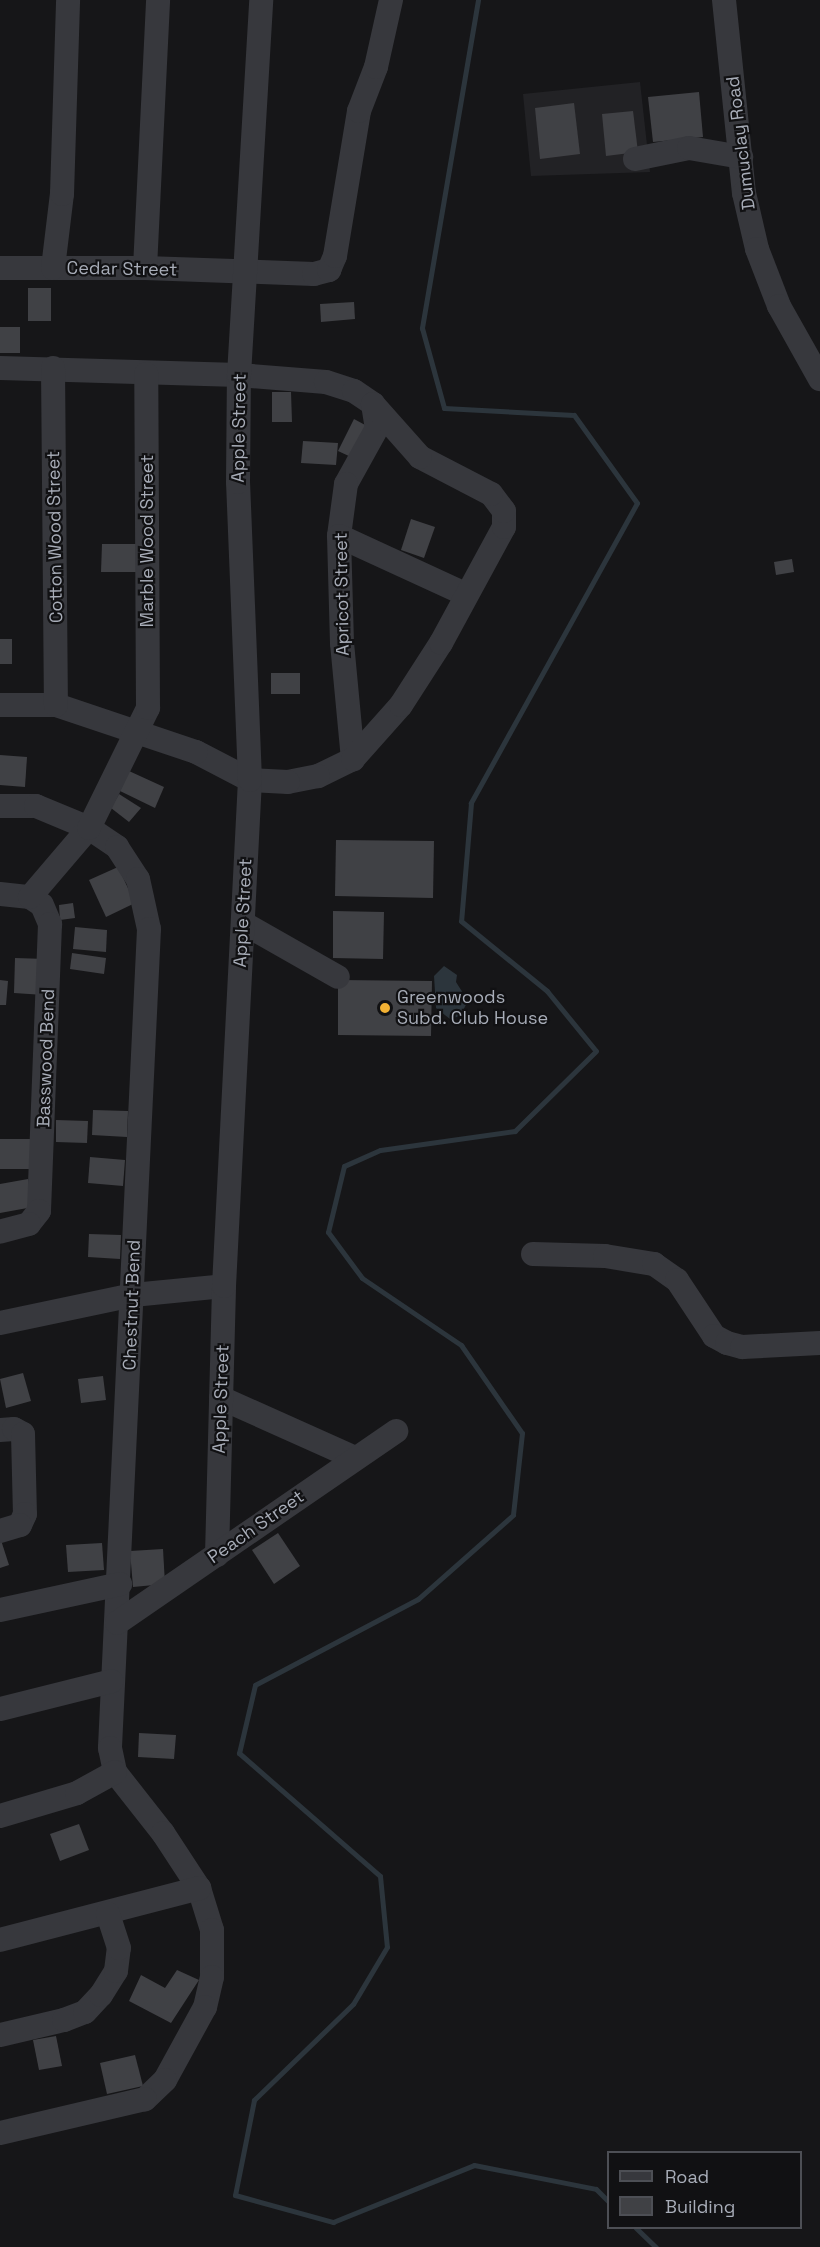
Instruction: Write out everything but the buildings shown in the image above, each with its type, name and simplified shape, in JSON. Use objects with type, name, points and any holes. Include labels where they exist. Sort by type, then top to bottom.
[{"type":"street","points":[[53,268],[62,194],[68,0]]},
{"type":"street","points":[[145,268],[158,0]]},
{"type":"street","name":"Apple Street","points":[[217,1555],[224,1286],[250,780],[238,482],[240,375],[261,0]]},
{"type":"street","name":"Cedar Street","points":[[0,268],[145,268],[314,274],[329,270],[335,256],[358,111],[376,67],[391,0]]},
{"type":"street","name":"Dumuclay Road","points":[[724,0],[741,157],[757,249],[779,306],[820,380]]},
{"type":"street","points":[[635,159],[688,148],[741,157]]},
{"type":"street","points":[[0,368],[240,375],[326,382],[354,391],[373,404],[420,457],[491,494],[504,511],[504,527],[465,594],[441,643],[401,705],[353,759],[318,776],[288,783],[250,780],[196,752],[137,730],[56,705],[0,705]]},
{"type":"street","name":"Cotton Wood Street","points":[[53,368],[56,705]]},
{"type":"street","name":"Marble Wood Street","points":[[137,730],[148,708],[146,374]]},
{"type":"street","name":"Apricot Street","points":[[353,759],[342,643],[339,536],[346,484],[377,428],[373,404]]},
{"type":"street","points":[[339,536],[465,594]]},
{"type":"street","points":[[0,894],[30,897],[89,828],[137,730]]},
{"type":"street","name":"Chestnut Bend","points":[[0,806],[36,807],[89,828],[117,847],[138,879],[149,929],[120,1584],[112,1681],[110,1748],[115,1772]]},
{"type":"street","name":"Basswood Bend","points":[[0,1232],[29,1224],[39,1211],[41,1202],[50,924],[42,906],[30,897]]},
{"type":"street","points":[[243,923],[338,977]]},
{"type":"street","points":[[533,1254],[604,1256],[654,1264],[677,1280],[714,1336],[727,1343],[742,1347],[820,1342]]},
{"type":"street","points":[[0,1323],[133,1295],[224,1286]]},
{"type":"street","points":[[221,1398],[353,1457]]},
{"type":"street","points":[[9,1430],[25,1451],[25,1514],[10,1528]]},
{"type":"street","name":"Peach Street","points":[[117,1623],[217,1555],[353,1457],[396,1431]]},
{"type":"street","points":[[0,1610],[120,1584]]},
{"type":"street","points":[[0,1710],[112,1681]]},
{"type":"street","points":[[0,1816],[77,1793],[115,1772],[163,1833],[199,1888],[212,1930],[212,1977],[205,2007],[165,2080],[145,2099],[0,2133]]},
{"type":"street","points":[[0,1940],[108,1914],[199,1888]]},
{"type":"street","points":[[0,2035],[64,2020],[85,2012],[101,1995],[116,1971],[119,1948],[108,1914]]},
{"type":"shaded area","points":[[640,82],[650,172],[531,176],[523,94]]},
{"type":"shaded area","points":[[444,966],[457,975],[456,982],[468,1001],[460,1016],[450,1019],[436,1008],[434,976]]},
{"type":"waterway","points":[[478,0],[422,328],[444,408],[574,415],[637,503],[471,803],[461,921],[547,991],[596,1051],[515,1131],[380,1150],[344,1166],[328,1232],[362,1278],[461,1345],[522,1433],[513,1515],[418,1599],[255,1685],[239,1753],[380,1876],[387,1947],[353,2004],[254,2100],[235,2195],[333,2222],[474,2165],[596,2189],[607,2200]]},
{"type":"waterway","points":[[637,2229],[656,2247]]},
{"type":"place","name":"Greenwoods Subd. Club House","points":[[385,1008]]}]
